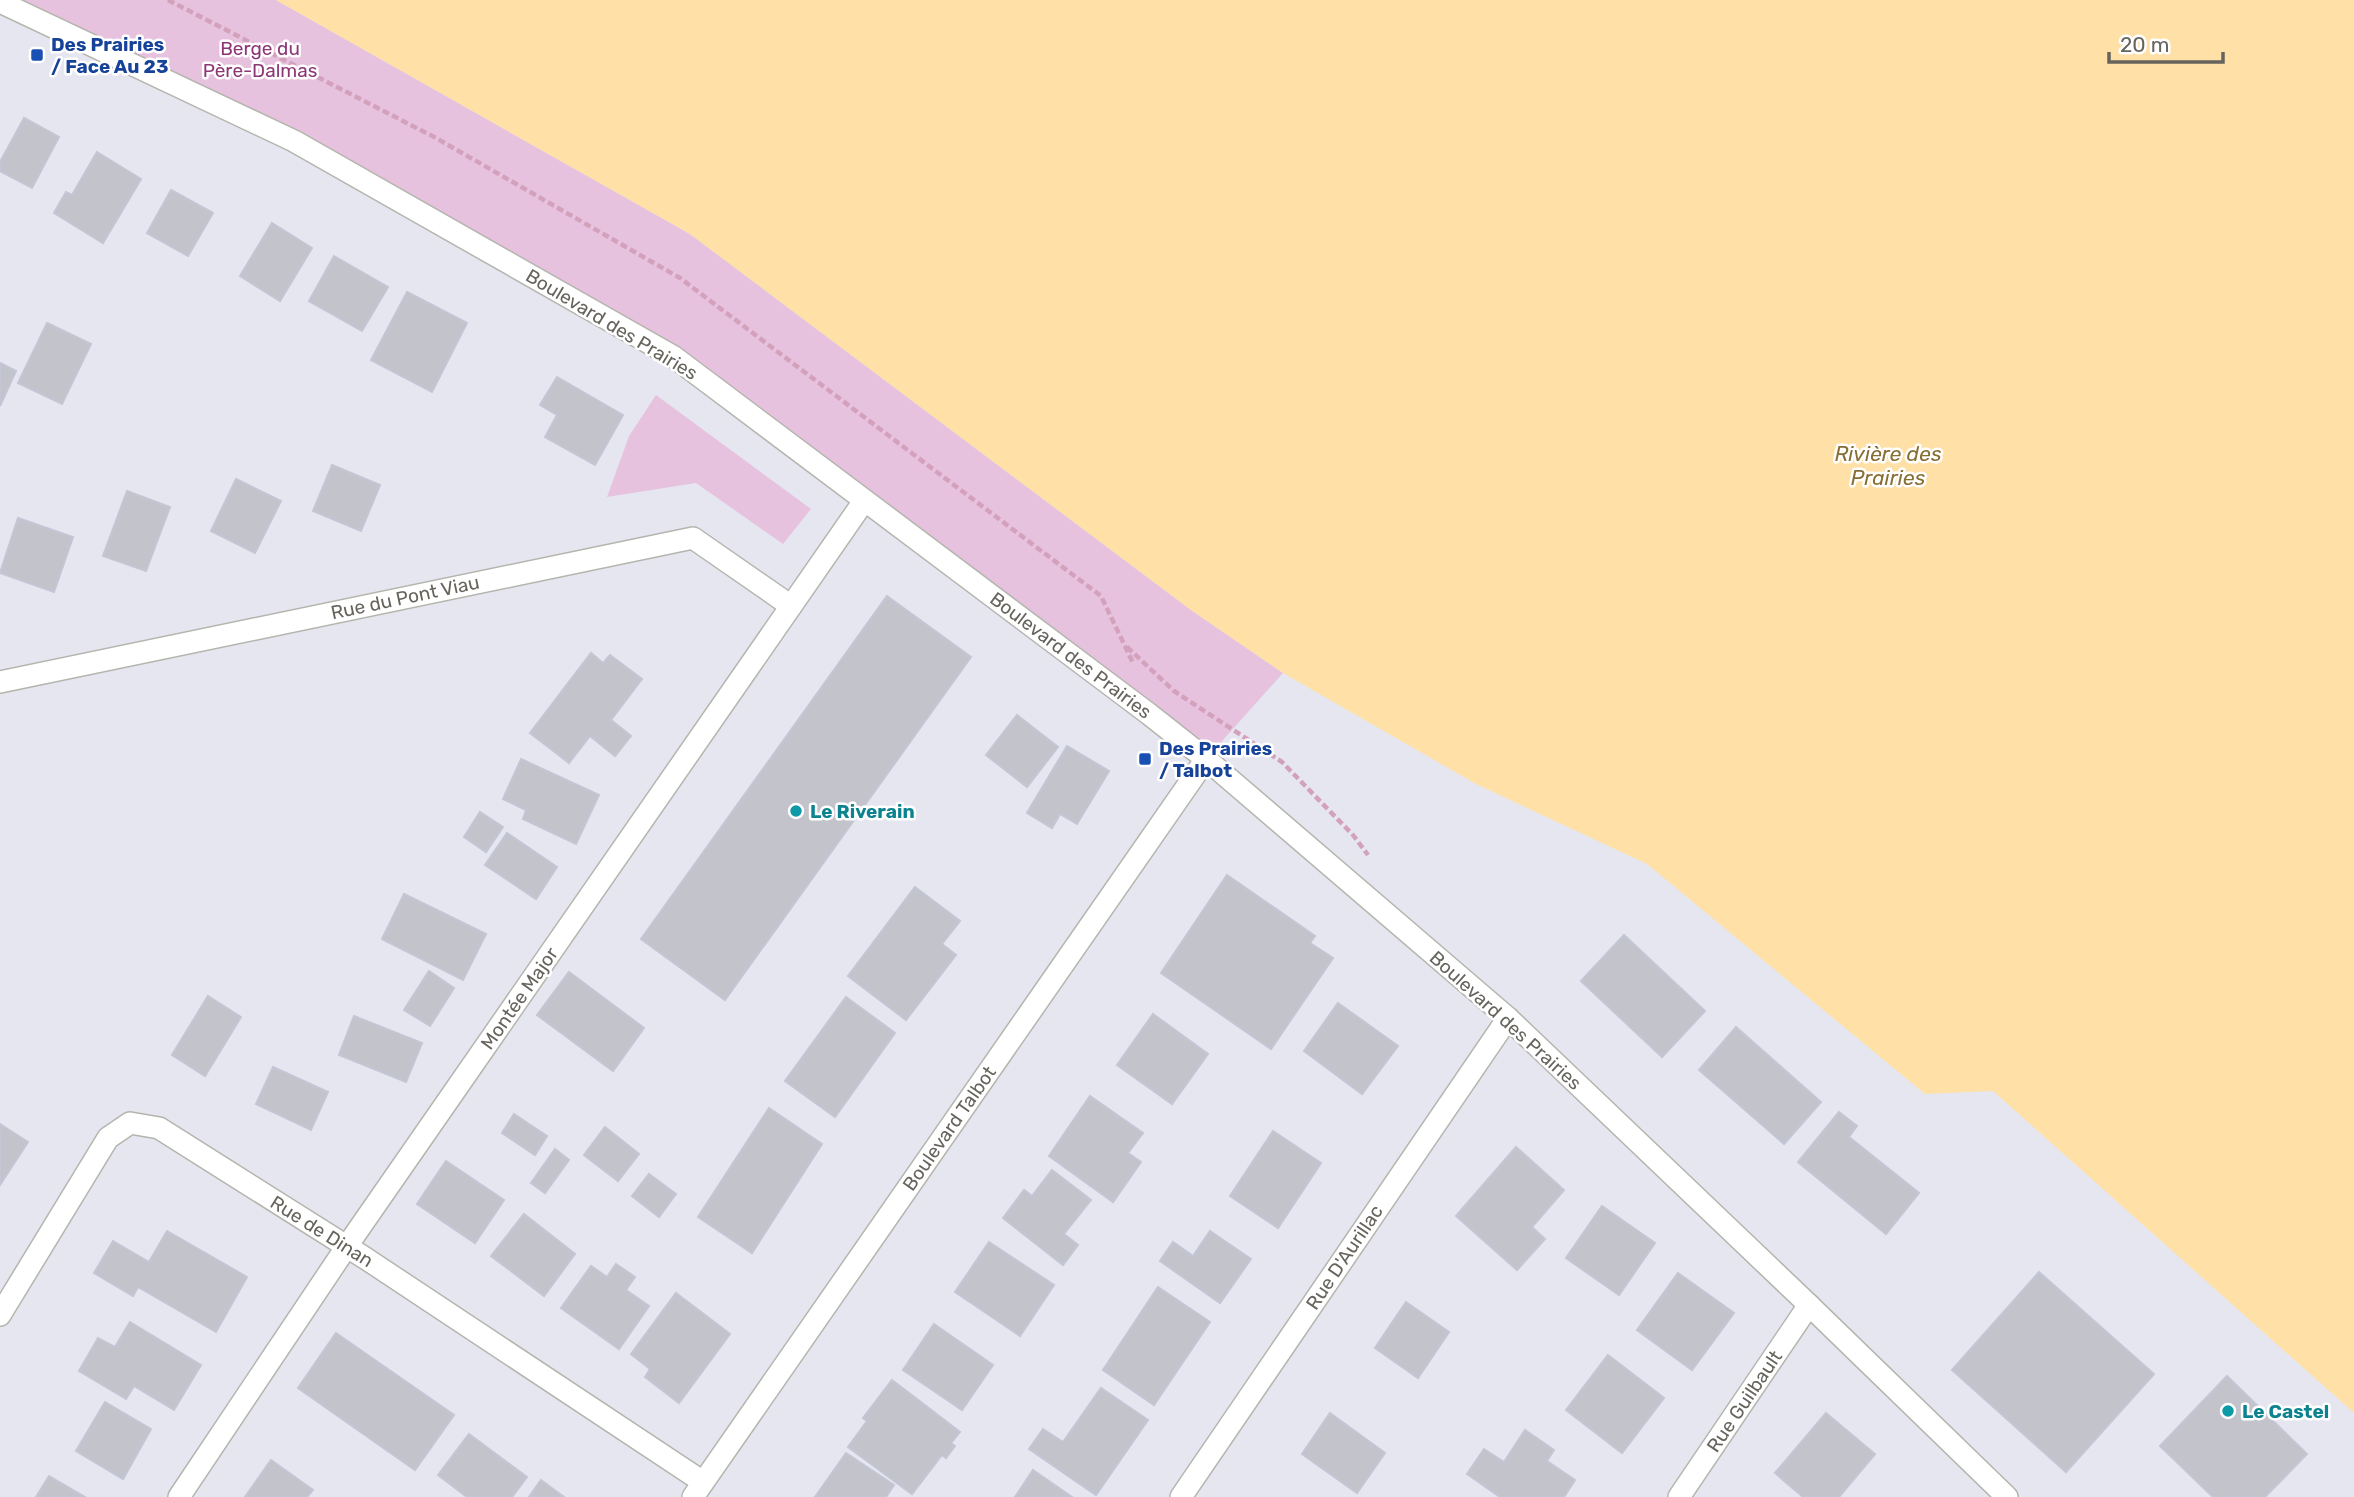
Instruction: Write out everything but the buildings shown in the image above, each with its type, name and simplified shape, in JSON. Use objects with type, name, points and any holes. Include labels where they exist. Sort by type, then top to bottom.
[{"type":"street","name":"Boulevard des Prairies","points":[[0,2],[294,141],[674,357],[1206,759],[1508,1018],[2007,1497]]},
{"type":"street","name":"Montée Major","points":[[179,1497],[347,1246],[864,501]]},
{"type":"street","name":"Rue du Pont Viau","points":[[0,682],[693,538],[791,606]]},
{"type":"street","name":"Boulevard Talbot","points":[[698,1489],[1206,759]]},
{"type":"street","name":"Rue D'Aurillac","points":[[1181,1497],[1508,1018]]},
{"type":"street","name":"Rue de Dinan","points":[[0,1315],[108,1138],[130,1123],[159,1128],[347,1246],[698,1489]]},
{"type":"street","name":"Rue Guilbault","points":[[1679,1497],[1809,1305]]},
{"type":"path","points":[[168,0],[436,138],[680,278],[1101,596],[1141,680],[1149,714]]},
{"type":"green space","name":"Berge du Père-Dalmas","points":[[17,0],[276,0],[690,234],[1191,610],[1283,673],[1206,759],[674,357]]},
{"type":"green space","points":[[656,395],[811,509],[783,544],[696,483],[607,497],[629,436]]},
{"type":"water","name":"Rivière des Prairies","points":[[276,0],[2354,0],[2354,1413],[1993,1091],[1925,1094],[1647,864],[1476,784],[1283,673],[1191,610],[690,234]]},
{"type":"place","name":"Des Prairies / Face Au 23","points":[[37,55]]},
{"type":"place","name":"Des Prairies / Talbot","points":[[1145,759]]},
{"type":"place","name":"Le Riverain","points":[[796,811]]},
{"type":"place","name":"Le Castel","points":[[2228,1411]]}]
